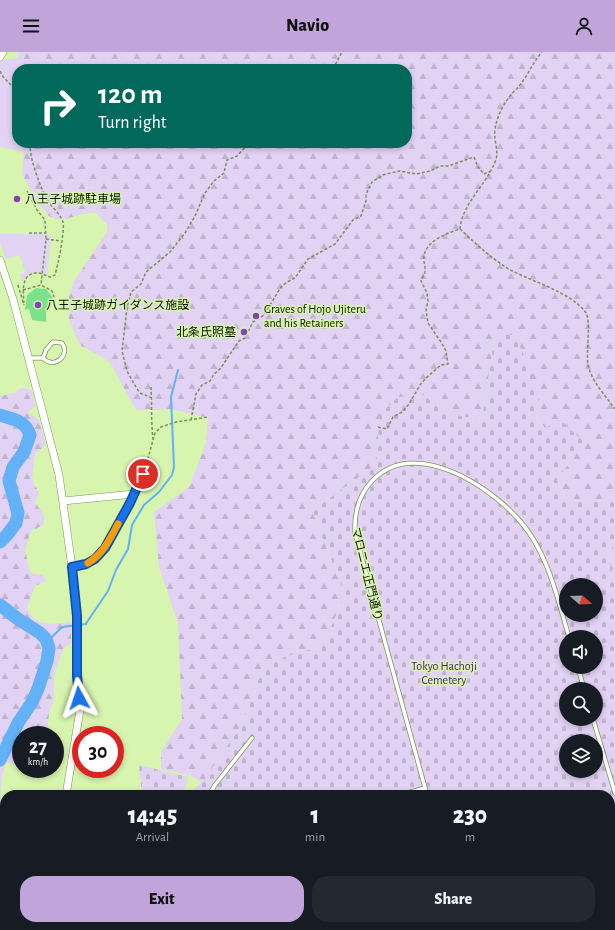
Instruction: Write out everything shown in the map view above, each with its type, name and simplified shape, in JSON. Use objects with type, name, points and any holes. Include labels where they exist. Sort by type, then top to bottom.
[{"type":"street","points":[[0,57],[3,52]]},
{"type":"street","points":[[0,260],[13,299],[59,475],[72,567],[78,628],[77,675],[80,715],[67,790]]},
{"type":"street","points":[[72,567],[86,564],[95,559],[105,548],[143,474]]},
{"type":"street","points":[[63,501],[134,494]]},
{"type":"lane","points":[[29,358],[43,358],[46,362],[50,363],[59,361],[63,357],[65,347],[62,343],[53,342],[46,350],[43,358]]},
{"type":"lane","name":"マロニエ正門通り","points":[[425,788],[355,533],[354,521],[357,509],[368,484],[390,468],[418,462],[437,466],[460,476],[480,486],[497,498],[521,521],[540,549],[552,580],[567,630]]},
{"type":"lane","points":[[595,726],[614,790]]},
{"type":"lane","points":[[212,790],[252,738]]},
{"type":"lane","points":[[418,790],[425,788]]},
{"type":"path","points":[[336,64],[342,52]]},
{"type":"path","points":[[460,229],[461,222],[469,203],[477,194],[496,162],[498,153],[494,132],[497,119],[502,108],[520,85],[542,52]]},
{"type":"path","points":[[0,71],[2,76],[12,85]]},
{"type":"path","points":[[18,285],[24,304],[22,290],[25,280],[29,276],[34,274],[42,274],[50,277],[55,275],[64,228],[63,222],[59,215],[47,200],[40,186],[31,148]]},
{"type":"path","points":[[152,398],[140,393],[134,384],[127,371],[122,351],[127,308],[131,292],[141,284],[146,272],[170,252],[185,233],[195,216],[205,193],[214,181],[224,173],[227,160],[238,156],[245,148]]},
{"type":"path","points":[[191,420],[196,394],[202,385],[210,381],[229,357],[239,340],[245,338],[253,322],[264,315],[280,287],[295,278],[308,259],[335,244],[353,220],[361,216],[366,201],[366,194],[372,182],[383,175],[399,171],[416,174],[430,172],[440,166],[448,166],[474,157],[478,167],[484,174],[491,171]]},
{"type":"path","points":[[27,191],[37,210],[45,220],[46,239],[41,285]]},
{"type":"path","points":[[460,229],[486,253],[508,268],[564,295],[581,307],[587,315],[588,364],[591,375],[615,409]]},
{"type":"path","points":[[378,427],[387,430],[393,417],[402,412],[409,404],[420,384],[441,365],[448,364],[446,351],[428,323],[426,310],[428,300],[427,293],[421,281],[425,272],[423,264],[424,255],[428,246],[444,234],[460,229]]},
{"type":"path","points":[[29,233],[46,233]]},
{"type":"path","points":[[46,239],[61,241]]},
{"type":"path","points":[[22,290],[41,285],[52,291],[54,297]]},
{"type":"path","points":[[151,387],[153,414],[151,426],[153,442]]},
{"type":"path","points":[[143,474],[155,433],[161,427],[176,422],[208,418]]},
{"type":"green space","points":[[19,52],[615,52],[615,494],[601,502],[566,499],[557,480],[584,441],[545,428],[533,414],[495,334],[482,420],[445,413],[424,395],[379,416],[377,464],[312,511],[345,594],[323,646],[275,660],[260,676],[241,726],[202,783],[190,775],[161,769],[161,752],[182,719],[178,623],[159,567],[154,512],[189,487],[206,443],[208,418],[174,410],[136,410],[110,362],[80,345],[69,320],[69,297],[74,281],[107,232],[107,224],[96,213],[90,212],[65,219],[56,219],[49,216],[37,202],[22,174],[24,152],[34,148],[412,148],[412,64],[18,64],[17,58]]},
{"type":"green space","points":[[17,58],[17,64],[12,64],[12,148],[34,149],[24,152],[0,147],[1,60]]},
{"type":"green space","points":[[0,234],[47,234],[51,236],[47,276],[42,272],[29,274],[22,282],[20,274],[25,272],[20,255],[6,259],[0,242]]},
{"type":"green space","name":"Tokyo Hachoji Cemetery","points":[[495,334],[515,335],[541,395],[533,414],[545,428],[560,420],[584,442],[557,480],[566,499],[601,502],[615,494],[615,541],[607,557],[615,577],[615,790],[192,790],[202,783],[241,726],[260,676],[275,660],[323,646],[345,594],[312,511],[377,464],[379,416],[398,397],[424,395],[445,413],[482,420]]},
{"type":"green space","points":[[21,388],[27,388],[32,391],[35,407],[27,412],[39,420],[46,444],[35,454],[32,479],[39,493],[35,503],[44,516],[44,522],[42,526],[31,531],[25,549],[30,573],[42,575],[47,581],[35,586],[27,608],[30,614],[40,622],[51,624],[71,622],[71,643],[63,649],[54,676],[54,697],[49,714],[48,726],[12,726],[12,763],[6,762],[2,776],[1,790],[0,790],[0,396],[15,393]]},
{"type":"green space","points":[[615,541],[615,577],[607,557]]},
{"type":"green space","points":[[139,765],[188,777],[184,790],[142,790]]},
{"type":"building","name":"八王子城跡ガイダンス施設","points":[[36,288],[46,289],[53,298],[51,307],[46,312],[46,322],[32,320],[29,309],[25,310],[27,295]]},
{"type":"waterway","points":[[47,642],[62,627],[86,624],[108,591],[116,570],[128,549],[132,525],[144,505],[159,492],[172,475],[174,467],[171,397],[178,370]]},
{"type":"waterway","points":[[0,415],[22,423],[30,435],[24,452],[13,467],[9,481],[18,513],[16,523],[0,542]]},
{"type":"waterway","points":[[0,605],[40,633],[46,639],[49,648],[47,661],[38,689],[32,702],[18,723],[0,760]]},
{"type":"slow traffic","points":[[88,563],[95,559],[105,548],[118,524]]},
{"type":"place","name":"八王子城跡駐車場","points":[[17,199]]},
{"type":"place","name":"八王子城跡ガイダンス施設","points":[[38,305]]},
{"type":"place","name":"Graves of Hojo Ujiteru and his Retainers","points":[[256,316]]},
{"type":"place","name":"北条氏照墓","points":[[244,332]]},
{"type":"route","points":[[79,698],[77,675],[78,628],[72,567],[86,564],[95,559],[105,548],[130,503],[143,474]]}]
